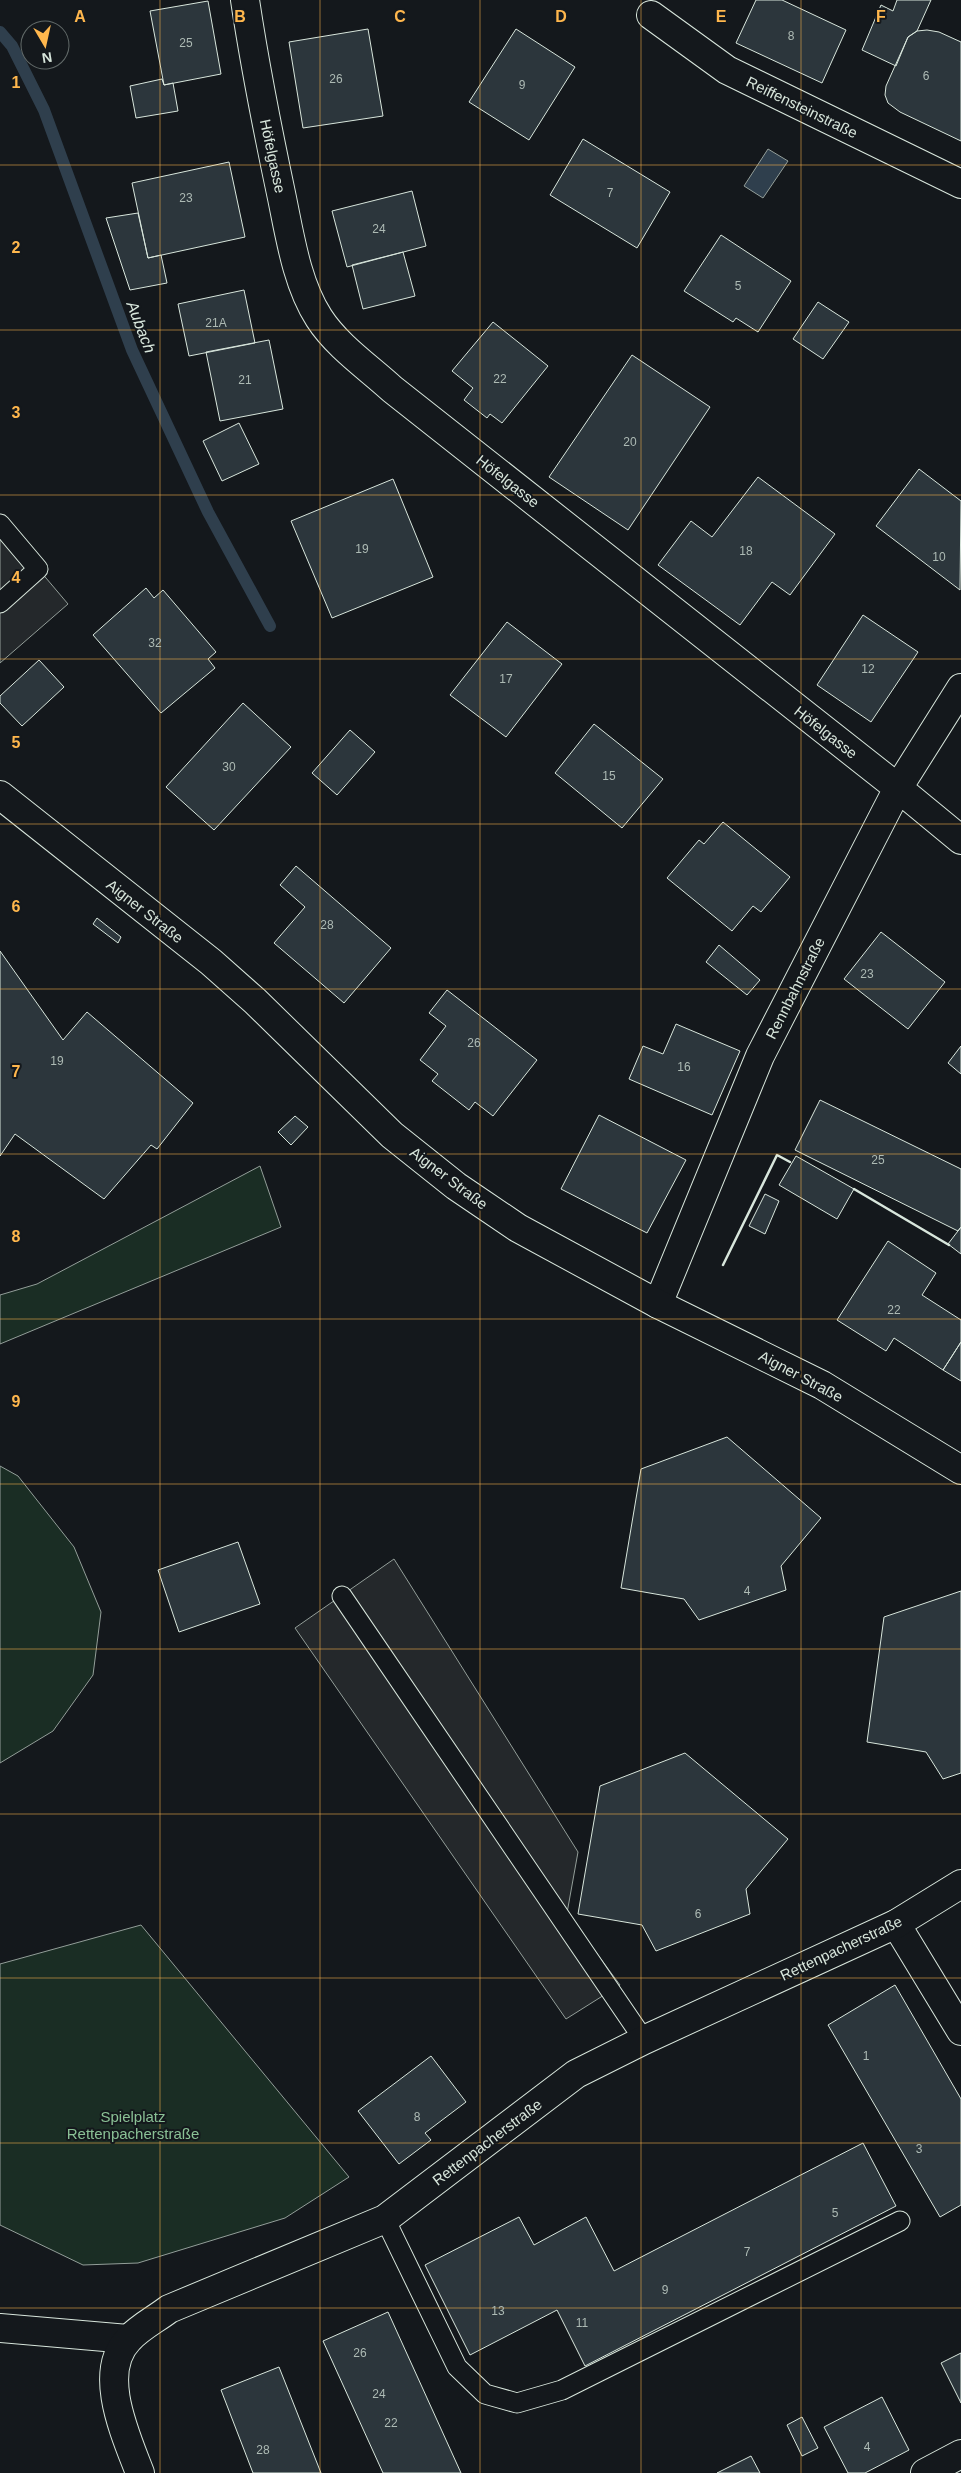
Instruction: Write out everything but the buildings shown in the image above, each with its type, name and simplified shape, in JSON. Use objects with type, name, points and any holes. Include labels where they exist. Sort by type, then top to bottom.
[{"type":"street","name":"Höfelgasse","points":[[245,0],[257,80],[291,242],[308,296],[318,317],[334,337],[400,395],[898,788],[961,840]]},
{"type":"street","name":"Reiffensteinstraße","points":[[651,14],[727,70],[961,184]]},
{"type":"street","name":"Rennbahnstraße","points":[[658,1304],[760,1056],[898,788],[961,688]]},
{"type":"street","name":"Aigner Straße","points":[[0,795],[211,962],[392,1135],[456,1186],[518,1228],[658,1304],[822,1385],[961,1470]]},
{"type":"street","name":"Rettenpacherstraße","points":[[128,2339],[169,2309],[385,2219],[576,2074],[644,2040],[896,1924],[961,1884]]},
{"type":"street","points":[[896,1924],[961,2030]]},
{"type":"street","points":[[0,2328],[128,2339],[115,2361],[115,2397],[140,2473]]},
{"type":"street","points":[[925,2473],[961,2454]]},
{"type":"lane","points":[[0,524],[38,568],[0,603]]},
{"type":"lane","points":[[342,1596],[644,2040]]},
{"type":"lane","points":[[385,2219],[457,2367],[485,2394],[517,2403],[562,2390],[900,2221]]},
{"type":"green space","points":[[260,1166],[281,1227],[0,1344],[0,1295],[37,1284]]},
{"type":"green space","points":[[0,1466],[18,1476],[74,1547],[101,1612],[93,1675],[53,1731],[0,1763]]},
{"type":"green space","name":"Spielplatz Rettenpacherstraße","points":[[141,1925],[349,2177],[285,2218],[138,2263],[83,2265],[0,2225],[0,1964]]},
{"type":"shaded area","points":[[2,526],[68,604],[0,663],[0,527]]},
{"type":"shaded area","points":[[394,1559],[578,1852],[567,1913],[620,1985],[566,2019],[295,1628]]},
{"type":"water","points":[[768,149],[788,161],[763,198],[744,186]]},
{"type":"waterway","name":"Aubach","points":[[0,32],[12,46],[44,110],[132,350],[208,512],[270,626]]},
{"type":"wall","points":[[723,1265],[777,1155],[790,1162]]},
{"type":"wall","points":[[854,1189],[949,1245]]}]
